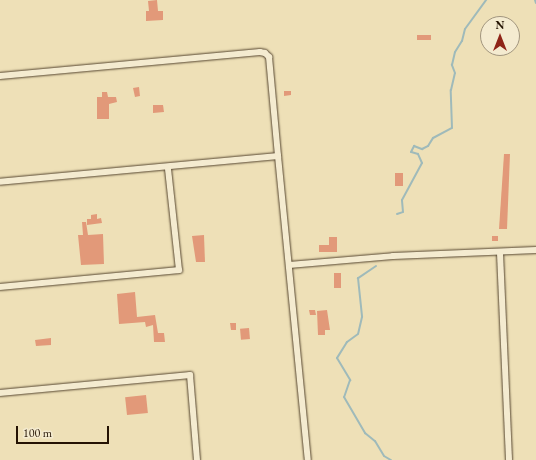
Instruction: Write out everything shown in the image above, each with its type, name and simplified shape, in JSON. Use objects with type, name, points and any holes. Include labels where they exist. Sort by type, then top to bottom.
[{"type":"street","points":[[0,76],[260,52],[265,53],[269,57],[308,460]]},
{"type":"street","points":[[0,182],[168,168],[278,156]]},
{"type":"street","points":[[0,288],[179,270],[168,168]]},
{"type":"street","points":[[289,265],[394,256],[536,250]]},
{"type":"street","points":[[500,252],[509,460]]},
{"type":"street","points":[[0,393],[190,375],[197,460]]},
{"type":"building","points":[[157,0],[158,11],[163,11],[163,20],[146,21],[146,11],[149,11],[148,1]]},
{"type":"building","points":[[417,35],[431,35],[431,40],[417,40]]},
{"type":"building","points":[[139,87],[140,96],[135,97],[133,88]]},
{"type":"building","points":[[284,91],[291,91],[291,95],[284,96]]},
{"type":"building","points":[[102,92],[107,92],[108,97],[116,97],[117,102],[109,104],[109,119],[97,119],[97,97],[102,97]]},
{"type":"building","points":[[153,105],[163,105],[164,112],[153,113]]},
{"type":"building","points":[[504,154],[510,154],[507,229],[499,229]]},
{"type":"building","points":[[395,173],[403,173],[403,186],[395,186]]},
{"type":"building","points":[[97,214],[97,219],[101,218],[102,223],[87,225],[87,219],[91,219],[91,215]]},
{"type":"building","points":[[82,222],[86,222],[88,235],[103,234],[104,264],[81,265],[78,235],[83,235]]},
{"type":"building","points":[[204,235],[205,262],[196,262],[192,236]]},
{"type":"building","points":[[492,236],[498,236],[498,241],[492,241]]},
{"type":"building","points":[[329,237],[337,237],[337,252],[319,252],[319,245],[329,245]]},
{"type":"building","points":[[334,273],[341,273],[341,288],[334,288]]},
{"type":"building","points":[[135,292],[137,317],[155,315],[158,333],[164,333],[165,342],[154,342],[153,325],[146,327],[145,322],[119,324],[117,294]]},
{"type":"building","points":[[309,310],[315,310],[316,315],[310,315]]},
{"type":"building","points":[[327,310],[330,330],[325,330],[325,335],[318,335],[317,311]]},
{"type":"building","points":[[230,323],[236,323],[236,330],[231,330]]},
{"type":"building","points":[[249,328],[250,339],[241,340],[240,329]]},
{"type":"building","points":[[51,338],[51,345],[36,346],[35,340]]},
{"type":"building","points":[[146,395],[148,413],[127,415],[125,397]]},
{"type":"waterway","points":[[397,214],[403,212],[402,200],[422,163],[418,154],[411,152],[414,146],[422,149],[428,146],[433,138],[452,128],[451,90],[455,73],[452,65],[455,52],[462,41],[465,29],[486,0]]},
{"type":"waterway","points":[[376,266],[358,278],[362,317],[358,334],[347,342],[337,358],[350,380],[344,397],[365,433],[375,441],[384,456],[391,460]]}]
